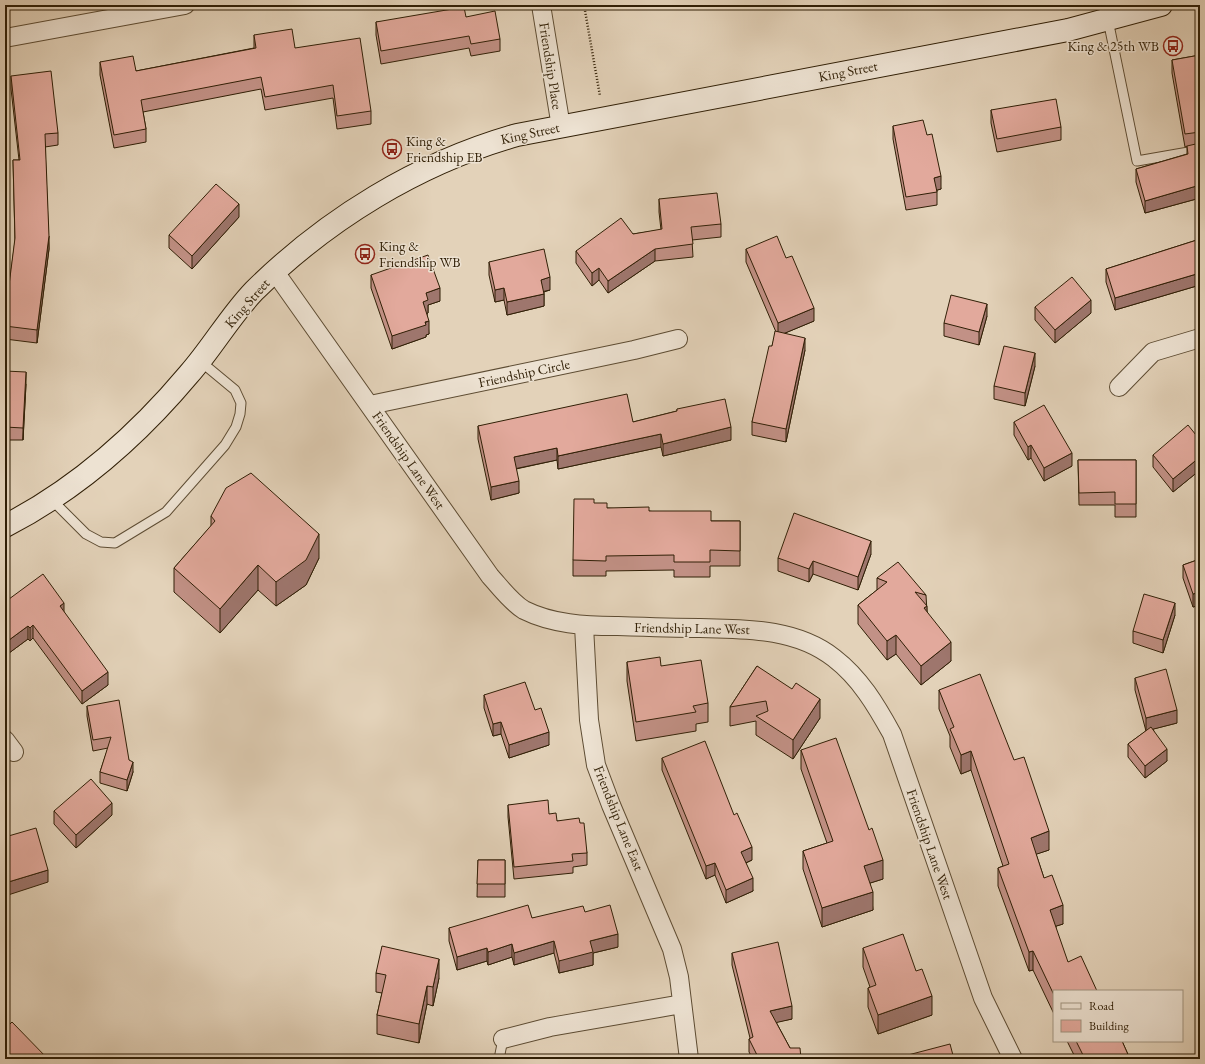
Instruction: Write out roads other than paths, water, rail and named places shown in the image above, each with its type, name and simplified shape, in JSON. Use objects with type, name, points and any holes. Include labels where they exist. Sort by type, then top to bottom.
[{"type":"street","points":[[5,38],[185,5]]},
{"type":"street","name":"Friendship Place","points":[[541,5],[561,127]]},
{"type":"street","name":"King Street","points":[[5,526],[51,499],[86,475],[125,443],[158,411],[200,361],[253,293],[301,248],[328,228],[389,188],[436,163],[481,145],[517,134],[561,127],[1068,30],[1161,5]]},
{"type":"street","name":"Friendship Lane West","points":[[275,272],[490,576],[506,594],[523,609],[543,618],[584,626],[756,630],[786,635],[810,644],[833,656],[853,675],[872,699],[892,734],[983,998],[1013,1059]]},
{"type":"street","points":[[1119,387],[1153,352],[1200,338]]},
{"type":"street","name":"Friendship Circle","points":[[370,405],[634,350],[678,339]]},
{"type":"street","name":"Friendship Lane East","points":[[584,626],[589,720],[596,765],[610,805],[672,949],[679,977],[689,1059]]},
{"type":"street","points":[[503,1039],[550,1027],[682,1004]]},
{"type":"lane","points":[[1108,20],[1137,161],[1200,150]]},
{"type":"lane","points":[[51,499],[86,534],[101,542],[115,543],[166,512],[225,445],[236,427],[240,414],[241,403],[235,390],[200,361]]},
{"type":"lane","points":[[499,1059],[503,1039]]},
{"type":"place","name":"King & 25th WB","points":[[1173,46]]},
{"type":"place","name":"King & Friendship EB","points":[[392,149]]},
{"type":"place","name":"King & Friendship WB","points":[[365,254]]}]
